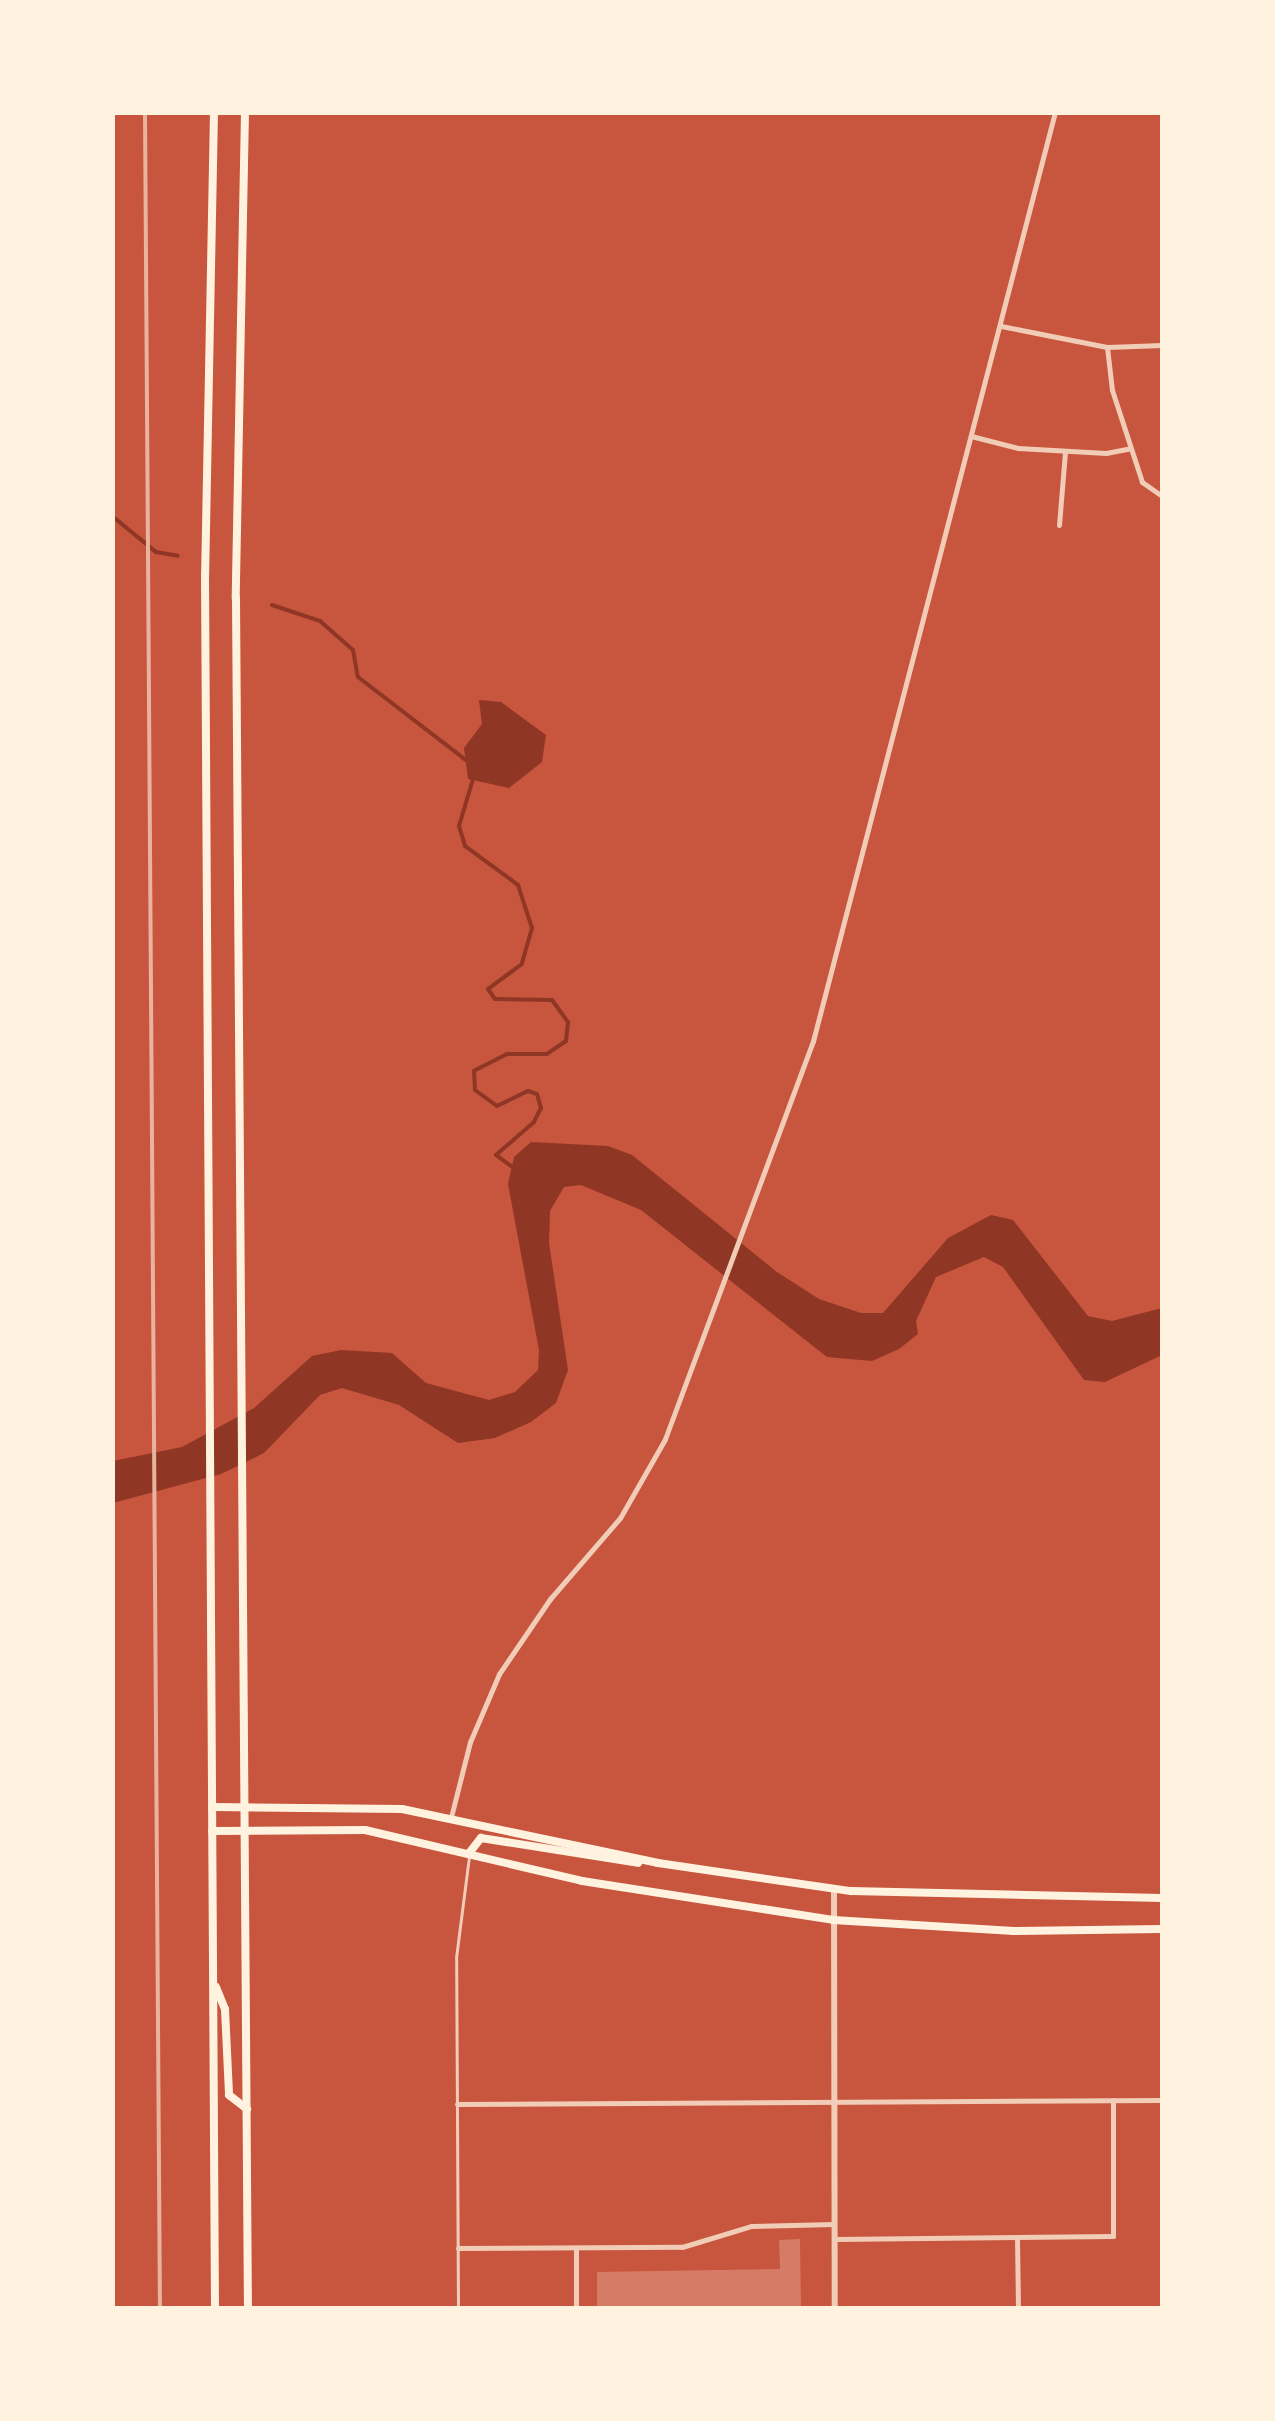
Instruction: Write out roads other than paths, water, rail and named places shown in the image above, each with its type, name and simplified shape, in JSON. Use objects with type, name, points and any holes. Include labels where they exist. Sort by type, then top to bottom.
[{"type":"main road","points":[[214,112],[205,574],[215,2308]]},
{"type":"main road","points":[[245,112],[236,540],[248,2308]]},
{"type":"main road","points":[[212,1806],[352,1804],[451,1817],[658,1863],[834,1889],[996,1899],[1162,1898]]},
{"type":"main road","points":[[212,1831],[365,1830],[582,1881],[832,1920],[1014,1930],[1162,1928]]},
{"type":"main road","points":[[470,1852],[481,1838],[605,1861],[658,1863]]},
{"type":"main road","points":[[214,1982],[224,2009],[229,2094],[247,2109]]},
{"type":"street","points":[[451,1817],[470,1742],[499,1674],[648,1472],[812,1041],[1055,112]]},
{"type":"street","points":[[1001,326],[1107,347],[1162,345]]},
{"type":"street","points":[[1107,347],[1112,390],[1131,448],[1149,492],[1162,496]]},
{"type":"street","points":[[971,436],[1065,452],[1131,448]]},
{"type":"street","points":[[1059,524],[1065,452]]},
{"type":"street","points":[[834,1889],[835,2308]]},
{"type":"street","points":[[834,2239],[1113,2236],[1113,2100]]},
{"type":"street","points":[[456,2104],[1162,2100]]},
{"type":"street","points":[[458,2248],[682,2247],[750,2226],[834,2224]]},
{"type":"street","points":[[1017,2237],[1018,2308]]},
{"type":"street","points":[[576,2248],[576,2308]]},
{"type":"lane","points":[[458,2308],[457,1936],[470,1852]]},
{"type":"waterway","points":[[112,516],[156,552],[178,556]]},
{"type":"waterway","points":[[272,605],[320,621],[353,650],[358,677],[467,761]]},
{"type":"waterway","points":[[473,779],[459,826],[465,846],[518,885],[532,928],[522,964],[488,989],[495,999],[552,1000],[568,1022],[566,1041],[547,1054],[507,1054],[474,1071],[475,1090],[497,1106],[528,1091],[537,1094],[541,1108],[534,1122],[496,1155],[515,1169]]},
{"type":"railway","points":[[145,112],[160,2308]]}]
